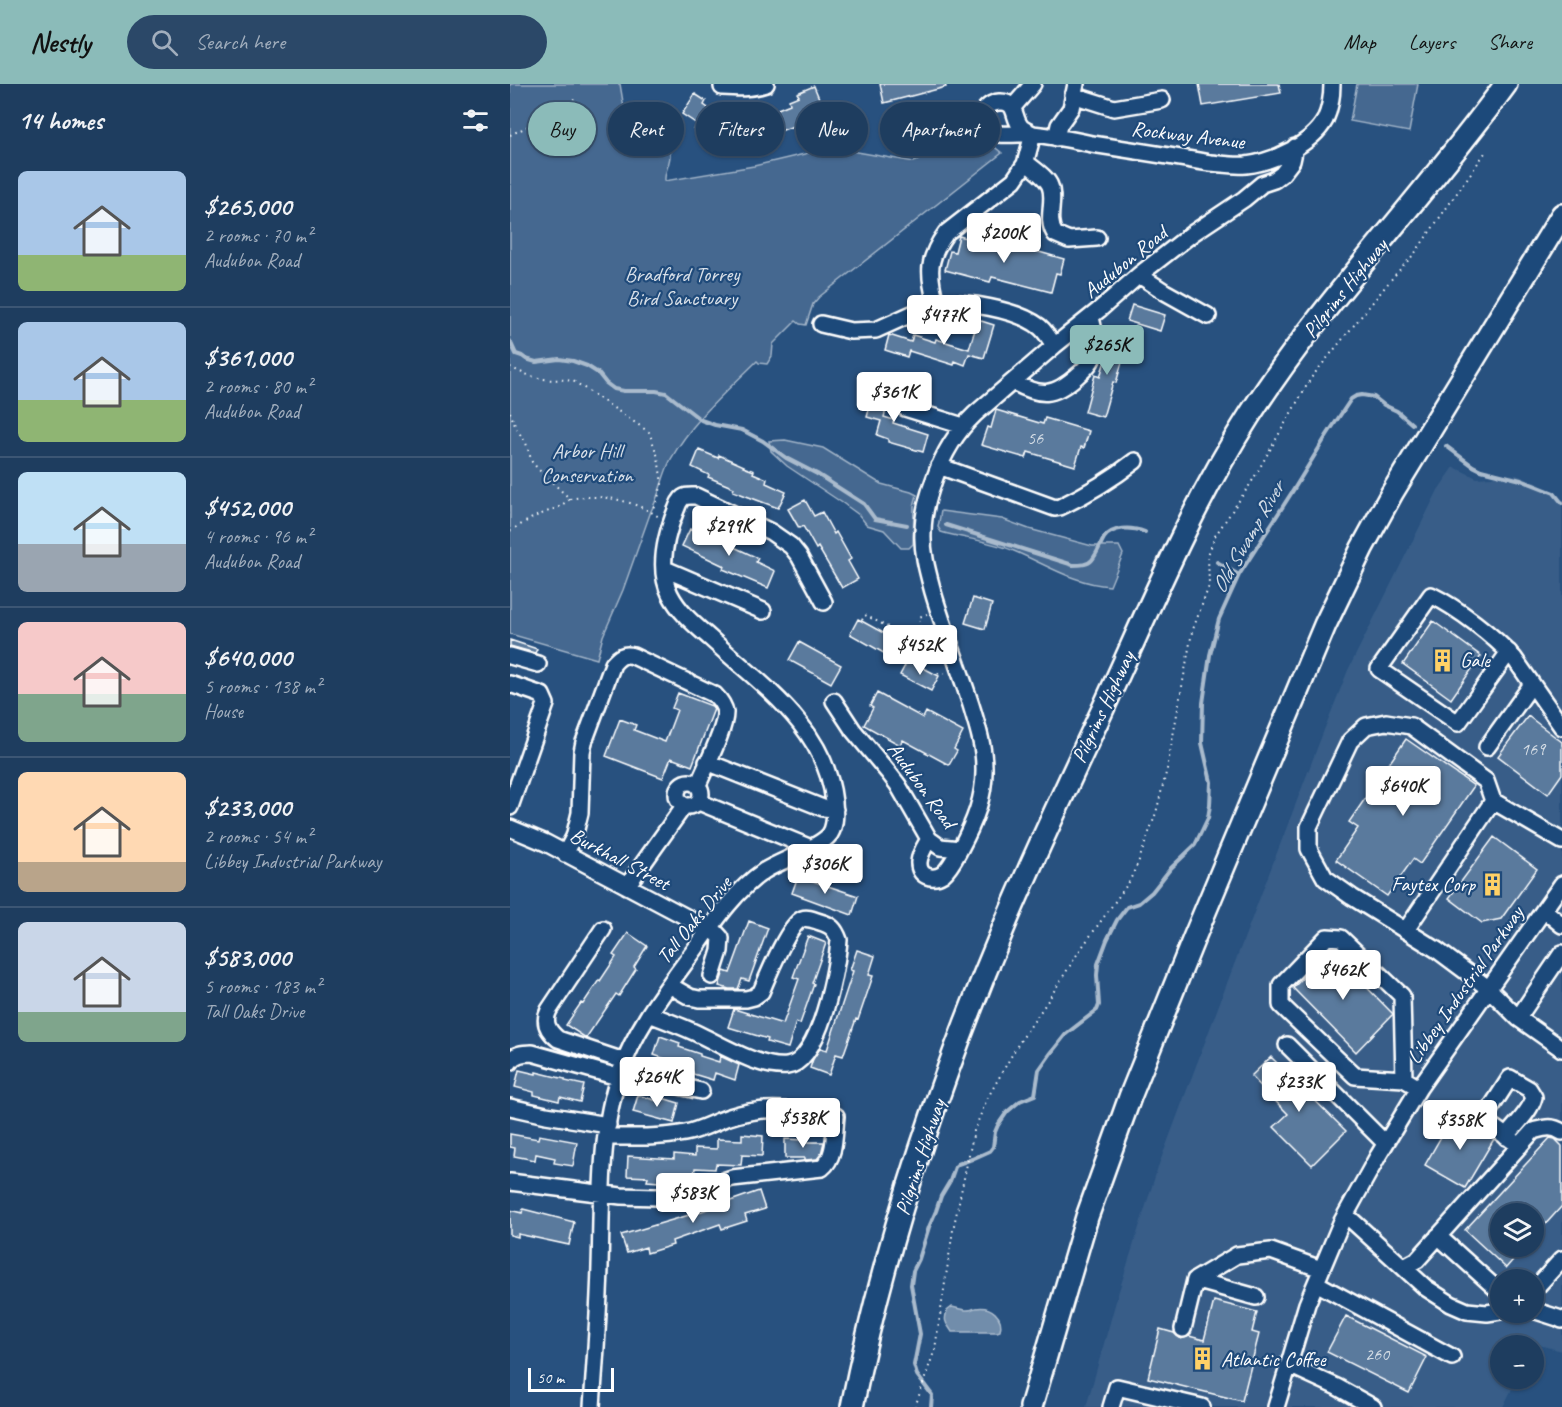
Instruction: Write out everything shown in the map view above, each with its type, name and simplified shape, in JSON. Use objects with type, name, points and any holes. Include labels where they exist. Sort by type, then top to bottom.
[{"type":"highway","name":"Pilgrims Highway","points":[[852,1407],[870,1327],[897,1226],[932,1117],[971,1009],[1039,845],[1188,525],[1228,450],[1273,380],[1323,314],[1441,170],[1506,84]]},
{"type":"highway","points":[[1031,1407],[1081,1237],[1127,1107],[1181,968],[1329,615],[1392,493],[1562,215]]},
{"type":"street","points":[[722,87],[757,87],[766,84]]},
{"type":"street","points":[[1013,107],[1033,84]]},
{"type":"street","name":"Rockway Avenue","points":[[1000,134],[1033,134],[1209,163],[1240,165],[1258,163],[1276,157],[1315,133],[1329,110],[1332,84]]},
{"type":"street","points":[[1056,138],[1059,125],[1069,112],[1074,90],[1114,108],[1162,100]]},
{"type":"street","points":[[936,303],[930,282],[930,272],[940,240],[1014,180],[1026,162],[1033,134],[1021,127],[1013,107],[1000,102]]},
{"type":"street","name":"Audubon Road","points":[[834,701],[853,730],[898,785],[929,839],[940,847],[960,849],[976,815],[982,791],[984,766],[974,713],[939,610],[924,550],[925,513],[931,488],[946,450],[963,426],[1139,275],[1193,233],[1244,200],[1262,184],[1274,180],[1289,166],[1294,157],[1294,147]]},
{"type":"street","points":[[1026,162],[1051,188],[1051,224],[1055,234],[1069,240],[1097,238]]},
{"type":"street","points":[[1258,163],[1262,184]]},
{"type":"street","points":[[1139,275],[1208,316]]},
{"type":"street","points":[[821,324],[851,331],[876,330],[936,303],[985,307],[1015,314],[1039,327],[1054,346]]},
{"type":"street","points":[[1013,382],[1027,390],[1042,393],[1065,386],[1093,359],[1096,344],[1091,317]]},
{"type":"street","points":[[904,408],[963,426]]},
{"type":"street","points":[[939,466],[1055,508],[1088,493],[1135,461]]},
{"type":"street","name":"Tall Oaks Drive","points":[[592,1407],[607,1131],[612,1100],[621,1069],[640,1028],[709,929],[761,873],[819,844],[829,834],[834,821],[834,799],[829,778],[819,752],[793,713],[686,616],[670,593],[664,569],[665,545],[670,524],[680,500],[684,497],[696,496],[771,532],[791,546],[799,555],[824,602]]},
{"type":"street","points":[[664,569],[763,611]]},
{"type":"street","points":[[1509,652],[1458,723],[1379,669],[1431,595],[1446,602],[1501,644],[1509,652],[1562,726]]},
{"type":"street","points":[[566,854],[574,837],[580,813],[584,742],[613,664],[619,657],[628,654],[716,695],[723,705],[725,716],[698,785],[700,796],[691,804],[627,886]]},
{"type":"street","points":[[510,656],[538,664]]},
{"type":"street","points":[[510,684],[542,695],[546,704],[510,807]]},
{"type":"street","points":[[1487,747],[1532,684]]},
{"type":"street","points":[[1562,841],[1493,801],[1486,781],[1411,726],[1386,722],[1366,726],[1350,741],[1309,827],[1309,849],[1325,878],[1437,950],[1488,988],[1518,1018],[1562,1049]]},
{"type":"street","points":[[707,762],[823,808],[835,809]]},
{"type":"street","points":[[698,785],[686,782],[678,787],[679,802],[691,804],[811,848]]},
{"type":"street","points":[[1406,930],[1493,801]]},
{"type":"street","name":"Burkhall Street","points":[[510,828],[531,836],[709,929]]},
{"type":"street","points":[[929,839],[919,861],[921,871],[930,878],[936,878],[947,870],[960,849]]},
{"type":"street","name":"Libbey Industrial Parkway","points":[[1276,1407],[1307,1304],[1341,1223],[1385,1143],[1419,1088],[1562,884]]},
{"type":"street","points":[[1544,910],[1562,925]]},
{"type":"street","points":[[649,1014],[688,1029],[747,1057],[773,1065],[795,1064],[805,1056],[819,1028],[831,988],[839,940],[831,925],[809,918],[802,919],[790,930],[761,992],[754,998],[699,999],[690,997],[669,985]]},
{"type":"street","points":[[603,929],[549,1010],[546,1021],[551,1033],[558,1039],[621,1069],[656,1081],[701,1091]]},
{"type":"street","points":[[709,929],[720,934],[722,942],[712,975]]},
{"type":"street","points":[[1404,1079],[1402,996],[1341,938],[1327,937],[1281,985],[1281,1005],[1355,1076],[1404,1079],[1419,1088]]},
{"type":"street","points":[[1518,1018],[1562,953]]},
{"type":"street","points":[[1287,1045],[1385,1143]]},
{"type":"street","points":[[510,1062],[516,1055],[532,1053],[621,1069]]},
{"type":"street","points":[[510,1107],[607,1131],[676,1135],[757,1110],[793,1111]]},
{"type":"street","points":[[510,1182],[621,1196],[666,1196],[693,1191],[732,1178],[822,1168],[831,1156],[836,1116]]},
{"type":"street","points":[[1404,1267],[1417,1260],[1533,1131],[1547,1127],[1556,1128],[1562,1132]]},
{"type":"street","points":[[1506,1137],[1520,1146]]},
{"type":"street","points":[[1346,1215],[1426,1288],[1467,1311],[1490,1313]]},
{"type":"street","points":[[1438,1236],[1490,1283]]},
{"type":"street","points":[[1183,1329],[1196,1280],[1237,1255],[1271,1251],[1318,1276],[1452,1358]]},
{"type":"street","points":[[1544,1278],[1562,1258]]},
{"type":"street","points":[[1196,1280],[1256,1297]]},
{"type":"street","points":[[1544,1314],[1562,1320]]},
{"type":"street","points":[[1289,1365],[1373,1407]]},
{"type":"street","points":[[1111,1407],[1117,1387],[1203,1407]]},
{"type":"path","points":[[510,135],[576,99]]},
{"type":"path","points":[[915,1407],[937,1341],[944,1284],[962,1187],[974,1131],[982,1107],[1017,1046],[1078,953],[1129,882],[1156,813],[1167,769],[1192,632],[1209,586],[1208,555],[1215,536],[1251,483],[1311,378],[1415,253],[1487,150]]},
{"type":"path","points":[[510,367],[519,372],[546,379],[575,382],[649,432],[658,457],[662,483],[657,501],[651,511]]},
{"type":"path","points":[[510,412],[516,428],[526,443],[532,462],[570,499]]},
{"type":"path","points":[[510,531],[534,517],[559,507],[570,499],[583,496],[618,500],[651,511],[670,524]]},
{"type":"path","points":[[862,620],[865,615],[901,634],[928,655]]},
{"type":"path","points":[[906,639],[920,627],[920,616],[922,615]]},
{"type":"path","points":[[912,660],[922,663],[934,649]]},
{"type":"path","points":[[938,675],[942,674]]},
{"type":"shaded area","points":[[1454,467],[1477,478],[1501,474],[1517,475],[1539,484],[1562,501],[1562,1351],[1544,1346],[1544,1335],[1490,1335],[1490,1389],[1512,1389],[1503,1407],[1086,1407],[1118,1294],[1158,1167],[1348,670],[1438,490]]},
{"type":"shaded area","points":[[952,1307],[967,1310],[987,1308],[991,1310],[1000,1321],[1000,1331],[952,1332],[945,1318],[947,1311]]},
{"type":"green space","name":"Bradford Torrey Bird Sanctuary","points":[[510,84],[620,84],[623,102],[608,102],[608,156],[670,156],[665,181],[754,166],[796,156],[868,156],[868,154],[914,162],[928,156],[998,156],[819,297],[813,304],[806,325],[796,321],[773,344],[772,356],[767,364],[757,361],[689,432],[668,465],[623,590],[603,636],[597,659],[510,634]]},
{"type":"green space","points":[[1357,84],[1418,84],[1409,132],[1350,121]]},
{"type":"green space","points":[[785,440],[823,448],[881,484],[917,495],[914,506],[913,544],[909,548],[901,548],[884,530],[867,525],[859,515],[787,466],[771,451],[769,441]]},
{"type":"green space","points":[[941,511],[1002,519],[1029,529],[1092,546],[1119,546],[1123,554],[1110,586],[1085,582],[1005,548],[941,532],[938,527]]},
{"type":"building","points":[[880,84],[945,84],[946,87],[888,102],[884,102]]},
{"type":"building","points":[[1199,84],[1279,84],[1281,93],[1203,106]]},
{"type":"building","points":[[814,86],[821,102],[796,102],[796,125],[784,130],[784,106],[790,104],[789,100],[799,96],[797,93]]},
{"type":"building","points":[[695,94],[706,101],[696,102],[696,123],[684,115],[684,111]]},
{"type":"building","points":[[959,236],[1006,248],[1007,243],[1064,259],[1060,274],[1056,273],[1051,292],[992,277],[990,282],[945,270],[950,251],[955,252]]},
{"type":"building","points":[[1132,305],[1165,315],[1160,331],[1127,321]]},
{"type":"building","points":[[978,320],[994,325],[984,358],[969,354],[965,365],[955,361],[954,365],[909,351],[907,357],[885,350],[889,335],[911,342],[913,335],[935,342],[936,339],[969,349]]},
{"type":"building","points":[[1113,334],[1129,338],[1103,417],[1085,412],[1095,375],[1100,377]]},
{"type":"building","points":[[876,384],[892,389],[884,417],[894,420],[893,423],[928,434],[923,452],[888,442],[888,439],[877,435],[881,421],[867,417]]},
{"type":"building","points":[[996,410],[1043,424],[1045,418],[1089,431],[1075,466],[1028,452],[1026,458],[981,445],[987,427],[991,428]]},
{"type":"building","points":[[699,450],[718,458],[719,455],[744,466],[767,479],[766,483],[786,492],[778,508],[733,491],[734,488],[692,467]]},
{"type":"building","points":[[805,500],[814,516],[822,512],[851,559],[848,561],[858,579],[842,588],[818,547],[816,549],[803,526],[799,528],[788,509]]},
{"type":"building","points":[[690,529],[708,537],[710,533],[758,558],[756,562],[775,571],[768,588],[723,569],[724,566],[682,546]]},
{"type":"building","points":[[973,598],[992,604],[985,629],[965,623]]},
{"type":"building","points":[[858,619],[898,641],[889,656],[850,634]]},
{"type":"building","name":"Gale","points":[[1433,621],[1481,656],[1451,699],[1403,664]]},
{"type":"building","points":[[510,640],[537,649],[535,653],[510,646]]},
{"type":"building","points":[[799,642],[841,665],[831,683],[789,660]]},
{"type":"building","points":[[908,660],[939,676],[931,691],[900,675]]},
{"type":"building","points":[[678,693],[712,706],[714,709],[692,766],[671,758],[663,778],[606,756],[620,719],[636,725],[634,730],[665,742],[677,710],[672,708]]},
{"type":"building","points":[[877,693],[923,718],[926,712],[963,732],[954,749],[957,751],[949,765],[903,740],[900,745],[864,725],[873,708],[870,706]]},
{"type":"building","points":[[1528,716],[1562,742],[1562,774],[1548,794],[1498,756]]},
{"type":"building","points":[[1406,739],[1474,786],[1420,864],[1413,859],[1387,896],[1336,860],[1358,828],[1349,822]]},
{"type":"building","name":"Faytex Corp","points":[[1494,837],[1537,869],[1501,919],[1482,923],[1449,898]]},
{"type":"building","points":[[798,876],[858,896],[852,915],[792,893]]},
{"type":"building","points":[[749,921],[768,928],[749,981],[742,979],[738,989],[719,986],[724,971],[730,973]]},
{"type":"building","points":[[628,933],[647,946],[619,996],[616,994],[586,1038],[566,1025],[600,981],[616,957],[613,955]]},
{"type":"building","points":[[808,936],[826,943],[800,1024],[796,1022],[788,1048],[767,1042],[768,1039],[728,1027],[734,1009],[783,1024],[799,979],[793,977]]},
{"type":"building","points":[[857,950],[875,956],[869,975],[873,976],[843,1056],[836,1054],[829,1075],[810,1068],[820,1048],[827,1050],[853,971],[850,970]]},
{"type":"building","points":[[1330,950],[1393,1014],[1356,1052],[1293,988]]},
{"type":"building","points":[[660,1036],[680,1043],[679,1047],[700,1054],[700,1056],[719,1062],[720,1056],[739,1065],[735,1080],[715,1073],[713,1080],[693,1074],[693,1072],[673,1065],[674,1062],[654,1055]]},
{"type":"building","points":[[1271,1057],[1346,1131],[1312,1165],[1274,1127],[1288,1114],[1251,1076]]},
{"type":"building","points":[[519,1070],[536,1074],[536,1072],[584,1085],[580,1102],[560,1097],[559,1101],[534,1095],[534,1092],[515,1087]]},
{"type":"building","points":[[638,1095],[658,1101],[659,1097],[679,1103],[674,1123],[633,1112]]},
{"type":"building","points":[[1454,1114],[1494,1139],[1465,1188],[1425,1165]]},
{"type":"building","points":[[510,1134],[538,1139],[539,1135],[577,1142],[573,1166],[554,1163],[555,1158],[536,1154],[535,1160],[514,1156],[515,1148],[510,1147]]},
{"type":"building","points":[[742,1134],[763,1136],[762,1156],[742,1155],[741,1165],[716,1164],[715,1169],[695,1168],[694,1175],[673,1174],[672,1183],[647,1181],[648,1177],[627,1176],[628,1156],[674,1159],[674,1154],[695,1156],[695,1148],[717,1149],[717,1139],[742,1140]]},
{"type":"building","points":[[1550,1138],[1555,1139],[1562,1146],[1562,1206],[1544,1226],[1544,1203],[1490,1203],[1490,1253],[1465,1230]]},
{"type":"building","points":[[785,1139],[824,1142],[817,1159],[805,1160],[805,1158],[785,1158]]},
{"type":"building","points":[[759,1191],[765,1209],[745,1215],[747,1221],[722,1229],[720,1224],[672,1241],[673,1245],[647,1253],[646,1247],[627,1253],[621,1235],[696,1213]]},
{"type":"building","points":[[523,1209],[574,1222],[569,1245],[518,1234],[518,1237],[510,1235],[510,1210],[522,1213]]},
{"type":"building","points":[[1494,1257],[1516,1257],[1506,1268]]},
{"type":"building","name":"Atlantic Coffee","points":[[1214,1301],[1257,1312],[1252,1332],[1259,1334],[1242,1401],[1148,1378],[1160,1329],[1174,1333],[1181,1339],[1189,1336],[1204,1340]]},
{"type":"building","points":[[1346,1316],[1427,1357],[1409,1393],[1327,1352]]},
{"type":"waterway","points":[[510,341],[516,354],[526,359],[536,362],[559,359],[573,361],[598,373],[614,389],[666,393],[701,420],[742,430],[763,441],[786,458],[817,474],[864,504],[875,519],[907,525]]},
{"type":"waterway","name":"Old Swamp River","points":[[931,1407],[932,1395],[917,1375],[914,1365],[920,1334],[911,1285],[913,1271],[929,1227],[955,1167],[990,1151],[998,1125],[1007,1112],[1020,1101],[1035,1095],[1039,1070],[1051,1053],[1066,1034],[1097,1010],[1099,1005],[1098,964],[1117,920],[1127,907],[1139,903],[1152,892],[1171,868],[1195,845],[1208,818],[1211,782],[1202,743],[1203,703],[1210,655],[1219,619],[1239,575],[1351,399],[1362,395],[1374,397],[1397,411],[1412,424]]},
{"type":"waterway","name":"Old Swamp River","points":[[1446,446],[1481,470],[1521,480],[1554,493],[1562,503]]},
{"type":"waterway","points":[[946,525],[1073,565],[1090,562],[1104,538],[1112,531],[1134,529],[1145,532]]},
{"type":"waterway","points":[[1217,562],[1239,575]]},
{"type":"place","name":"Gale","points":[[1442,660]]},
{"type":"place","name":"Faytex Corp","points":[[1493,884]]},
{"type":"place","name":"Atlantic Coffee","points":[[1203,1359]]},
{"type":"park label","name":"Arbor Hill Conservation","points":[[587,463]]}]
